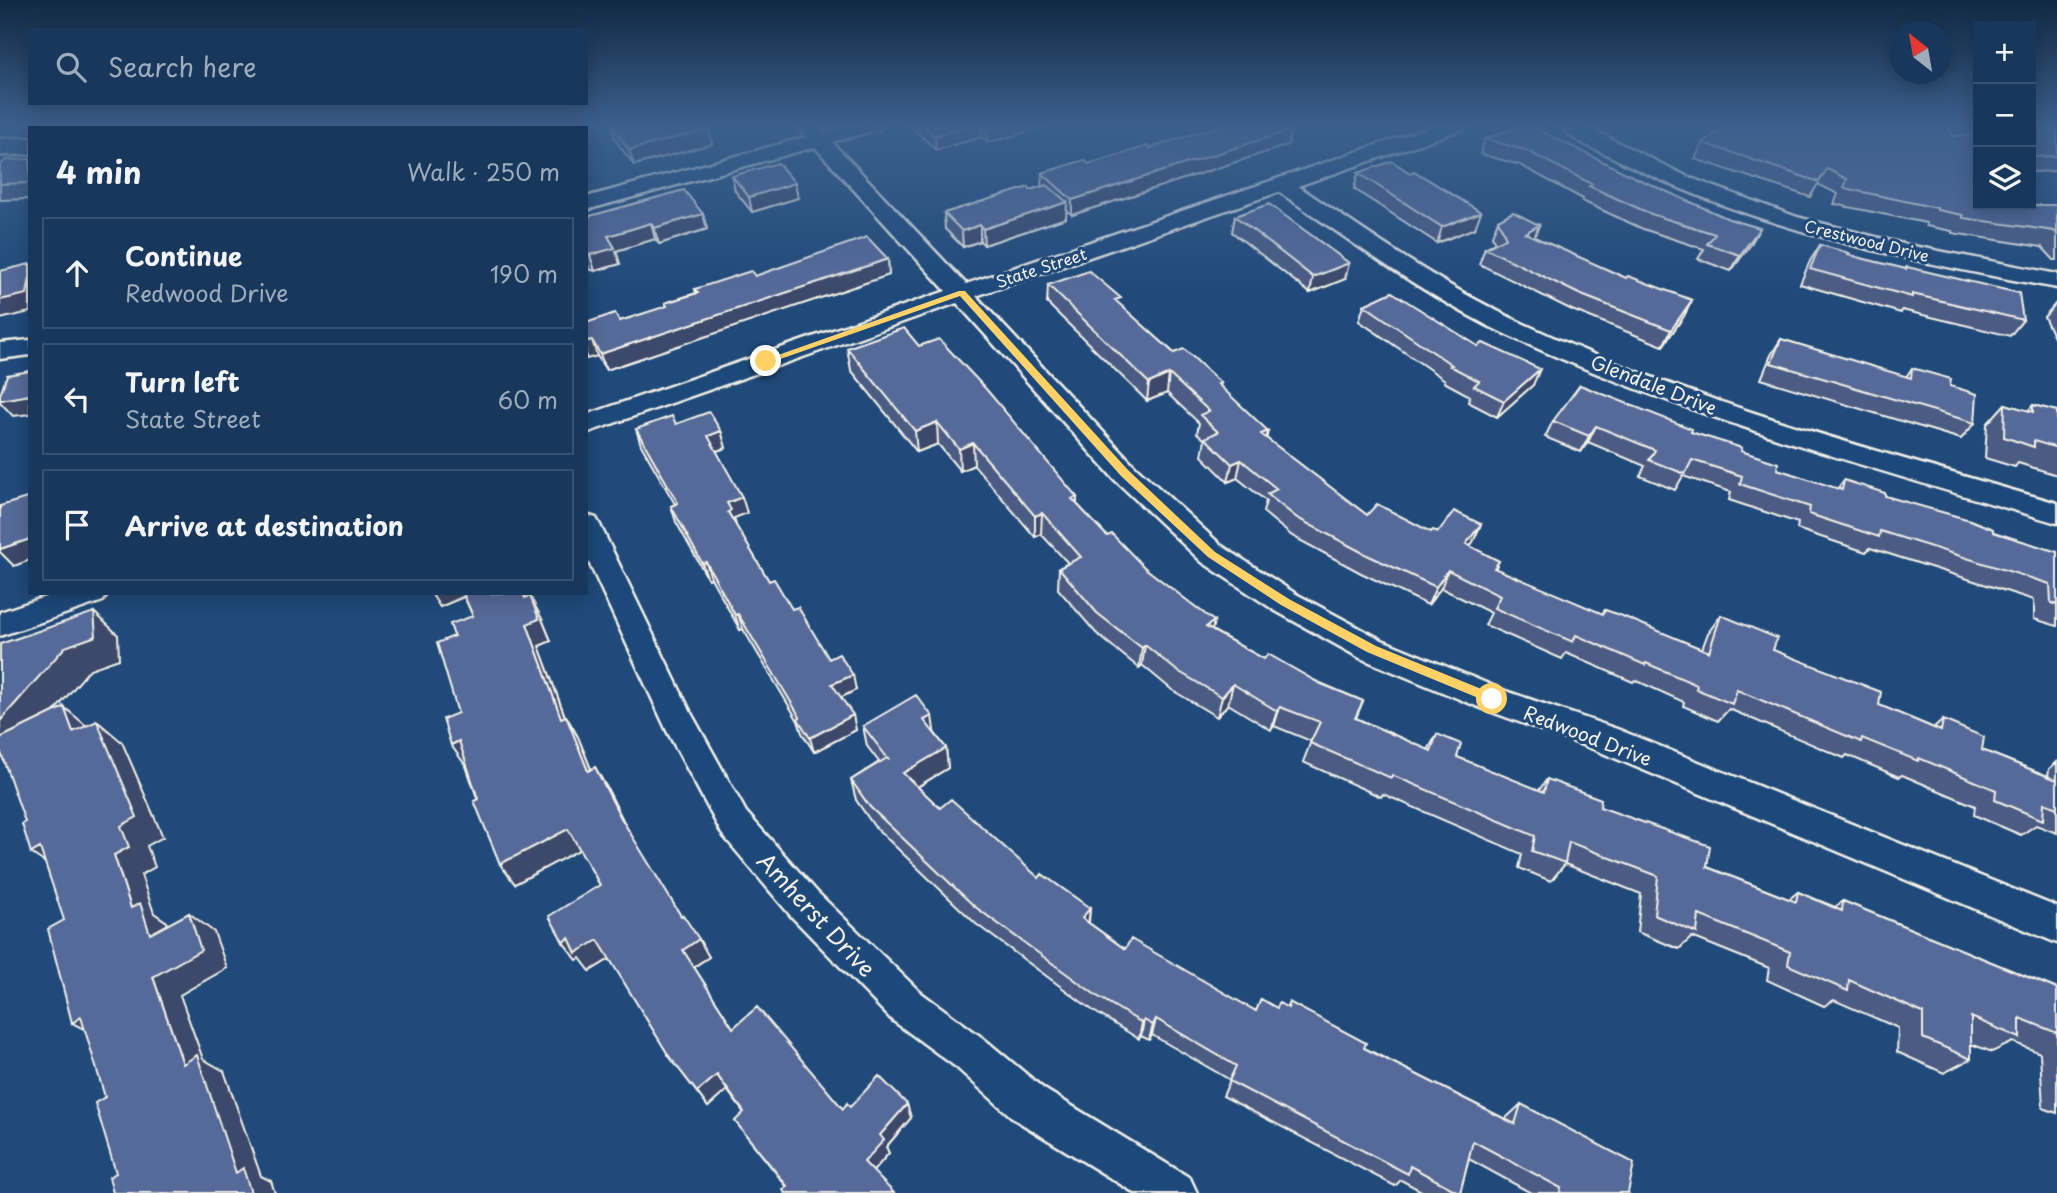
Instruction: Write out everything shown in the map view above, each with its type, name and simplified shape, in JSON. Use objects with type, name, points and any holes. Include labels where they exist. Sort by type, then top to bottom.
[{"type":"street","points":[[588,203],[660,181]]},
{"type":"street","name":"Redwood Drive","points":[[857,181],[1125,473],[1212,554],[1285,602],[1384,654],[1492,699],[1605,739],[2057,925]]},
{"type":"street","name":"State Street","points":[[588,423],[962,293],[1298,181]]},
{"type":"street","name":"Crestwood Drive","points":[[1684,181],[1753,209],[1874,243],[2057,281]]},
{"type":"street","name":"Glendale Drive","points":[[1283,186],[1414,274],[1514,329],[1619,373],[1787,433],[2057,513]]},
{"type":"street","points":[[0,351],[28,347]]},
{"type":"street","name":"Amherst Drive","points":[[588,529],[679,721],[734,823],[804,904],[906,1006],[970,1053],[1029,1104],[1175,1193]]},
{"type":"street","points":[[0,624],[87,595]]},
{"type":"building","points":[[0,181],[28,181],[28,183],[0,184]]},
{"type":"building","points":[[736,181],[793,181],[795,183],[749,197]]},
{"type":"building","points":[[1051,181],[1132,181],[1072,200]]},
{"type":"building","points":[[1370,181],[1430,181],[1481,212],[1442,227]]},
{"type":"building","points":[[1585,181],[1642,181],[1729,219],[1760,228],[1740,255],[1707,244],[1715,234],[1651,214],[1589,186],[1592,184]]},
{"type":"building","points":[[1846,181],[1973,181],[1973,210],[2036,210],[2036,205],[2057,205],[2057,234],[2054,231],[1963,218],[1963,215],[1844,188]]},
{"type":"building","points":[[1047,185],[1067,202],[983,229],[980,225],[962,231],[944,213],[1029,187],[1030,190]]},
{"type":"building","points":[[684,190],[703,214],[654,228],[651,223],[608,236],[615,248],[590,255],[588,216]]},
{"type":"building","points":[[1269,204],[1349,263],[1313,277],[1235,216]]},
{"type":"building","points":[[1513,212],[1539,225],[1525,233],[1626,278],[1628,276],[1692,300],[1671,330],[1579,294],[1485,248],[1506,238],[1498,220]]},
{"type":"building","points":[[867,237],[888,259],[600,354],[592,340],[588,341],[588,321],[615,313],[620,321],[698,293],[695,289],[751,271],[755,276]]},
{"type":"building","points":[[1820,245],[1849,253],[1848,255],[1906,269],[1907,267],[2019,293],[2023,320],[1912,294],[1912,297],[1810,269]]},
{"type":"building","points":[[28,264],[27,294],[0,300],[0,271]]},
{"type":"building","points":[[1089,271],[1121,298],[1115,300],[1174,353],[1184,349],[1221,383],[1218,384],[1268,431],[1261,434],[1367,515],[1377,504],[1431,532],[1438,532],[1454,511],[1481,524],[1466,544],[1499,561],[1494,568],[1603,614],[1605,610],[1620,615],[1709,652],[1721,615],[1777,638],[1773,650],[1881,692],[1879,705],[1941,731],[1943,720],[1984,737],[1982,750],[2057,780],[2057,808],[2044,803],[2043,820],[1995,800],[1996,790],[1919,758],[1918,761],[1862,738],[1861,742],[1737,690],[1732,704],[1646,663],[1645,665],[1576,635],[1573,642],[1494,608],[1500,596],[1448,570],[1436,587],[1297,518],[1267,494],[1277,489],[1241,460],[1232,464],[1205,438],[1218,432],[1200,415],[1209,411],[1169,374],[1149,383],[1048,285]]},
{"type":"building","points":[[1392,292],[1478,346],[1483,343],[1540,369],[1504,401],[1474,386],[1479,381],[1450,366],[1452,365],[1364,305]]},
{"type":"building","points":[[904,328],[919,346],[939,339],[986,389],[1077,497],[1072,499],[1107,536],[1112,534],[1145,568],[1214,621],[1206,627],[1264,659],[1268,654],[1319,683],[1363,701],[1355,718],[1431,751],[1437,734],[1461,744],[1457,757],[1544,792],[1547,779],[1601,799],[1600,807],[1710,846],[1707,867],[1796,902],[1798,892],[1842,911],[1843,901],[2057,989],[2057,1033],[2020,1018],[2020,1038],[1971,1017],[1971,1059],[1923,1038],[1923,1013],[1849,980],[1848,991],[1788,965],[1790,952],[1699,915],[1697,933],[1654,915],[1658,876],[1569,842],[1565,863],[1532,851],[1535,836],[1310,743],[1320,722],[1280,707],[1277,711],[1233,684],[1222,697],[1176,670],[1145,645],[1142,648],[1097,613],[1059,568],[1081,557],[1042,513],[1035,516],[973,443],[959,449],[937,422],[915,431],[847,348]]},
{"type":"building","points":[[1781,339],[1911,378],[1912,368],[1951,379],[1950,386],[1977,394],[1975,423],[1771,363]]},
{"type":"building","points":[[28,371],[28,395],[0,400],[7,375]]},
{"type":"building","points":[[1580,385],[1692,429],[1691,432],[1778,463],[1777,469],[1842,490],[1844,480],[1885,493],[1885,496],[1970,520],[1993,529],[1993,532],[2057,552],[2057,605],[2051,603],[2050,584],[1880,531],[1879,537],[1809,514],[1810,507],[1740,484],[1742,476],[1692,460],[1685,474],[1649,460],[1655,450],[1596,426],[1589,436],[1553,421]]},
{"type":"building","points":[[2005,404],[2033,412],[2033,405],[2057,411],[2057,448],[2034,441],[2034,447],[2004,437]]},
{"type":"building","points":[[709,412],[721,431],[708,436],[742,497],[727,503],[731,510],[728,512],[769,581],[774,579],[792,609],[798,607],[829,659],[839,654],[853,675],[832,684],[853,715],[810,738],[706,562],[702,563],[671,506],[678,503],[636,429],[672,416],[676,424]]},
{"type":"building","points":[[28,498],[28,540],[0,549],[0,506]]},
{"type":"building","points":[[464,595],[530,596],[539,619],[527,624],[561,718],[566,716],[588,771],[595,767],[621,818],[681,916],[683,915],[699,939],[683,950],[733,1028],[757,1007],[843,1109],[847,1103],[850,1107],[879,1076],[907,1104],[880,1135],[884,1140],[864,1162],[894,1193],[785,1193],[783,1190],[787,1186],[735,1121],[744,1112],[717,1075],[697,1092],[669,1056],[598,940],[576,953],[569,938],[563,942],[549,916],[600,885],[568,829],[500,864],[474,801],[478,799],[459,741],[451,745],[443,719],[458,713],[437,643],[454,636],[450,624],[473,616]]},
{"type":"building","points":[[94,612],[96,636],[65,647],[0,721],[0,644]]},
{"type":"building","points":[[916,695],[932,716],[924,720],[946,748],[903,773],[940,808],[951,799],[1039,878],[1042,874],[1090,908],[1082,918],[1125,949],[1131,939],[1256,1011],[1261,999],[1277,1008],[1279,1003],[1288,1008],[1289,1002],[1366,1043],[1364,1048],[1515,1124],[1521,1104],[1634,1163],[1628,1193],[1560,1193],[1561,1188],[1473,1141],[1460,1193],[1410,1166],[1408,1174],[1229,1081],[1236,1066],[1156,1019],[1153,1025],[1144,1020],[1142,1023],[1097,996],[974,906],[870,807],[851,780],[887,758],[889,760],[863,726]]},
{"type":"building","points":[[64,707],[73,732],[97,721],[137,817],[121,826],[129,847],[114,855],[131,908],[140,903],[150,934],[189,913],[201,950],[153,977],[183,1064],[197,1055],[236,1173],[243,1168],[251,1193],[113,1193],[109,1177],[116,1173],[95,1103],[105,1097],[81,1017],[72,1023],[48,929],[64,920],[40,848],[31,853],[22,824],[25,822],[0,750],[0,738]]},
{"type":"route","points":[[766,361],[962,293],[1125,473],[1212,554],[1285,602],[1371,649],[1492,699]]}]
